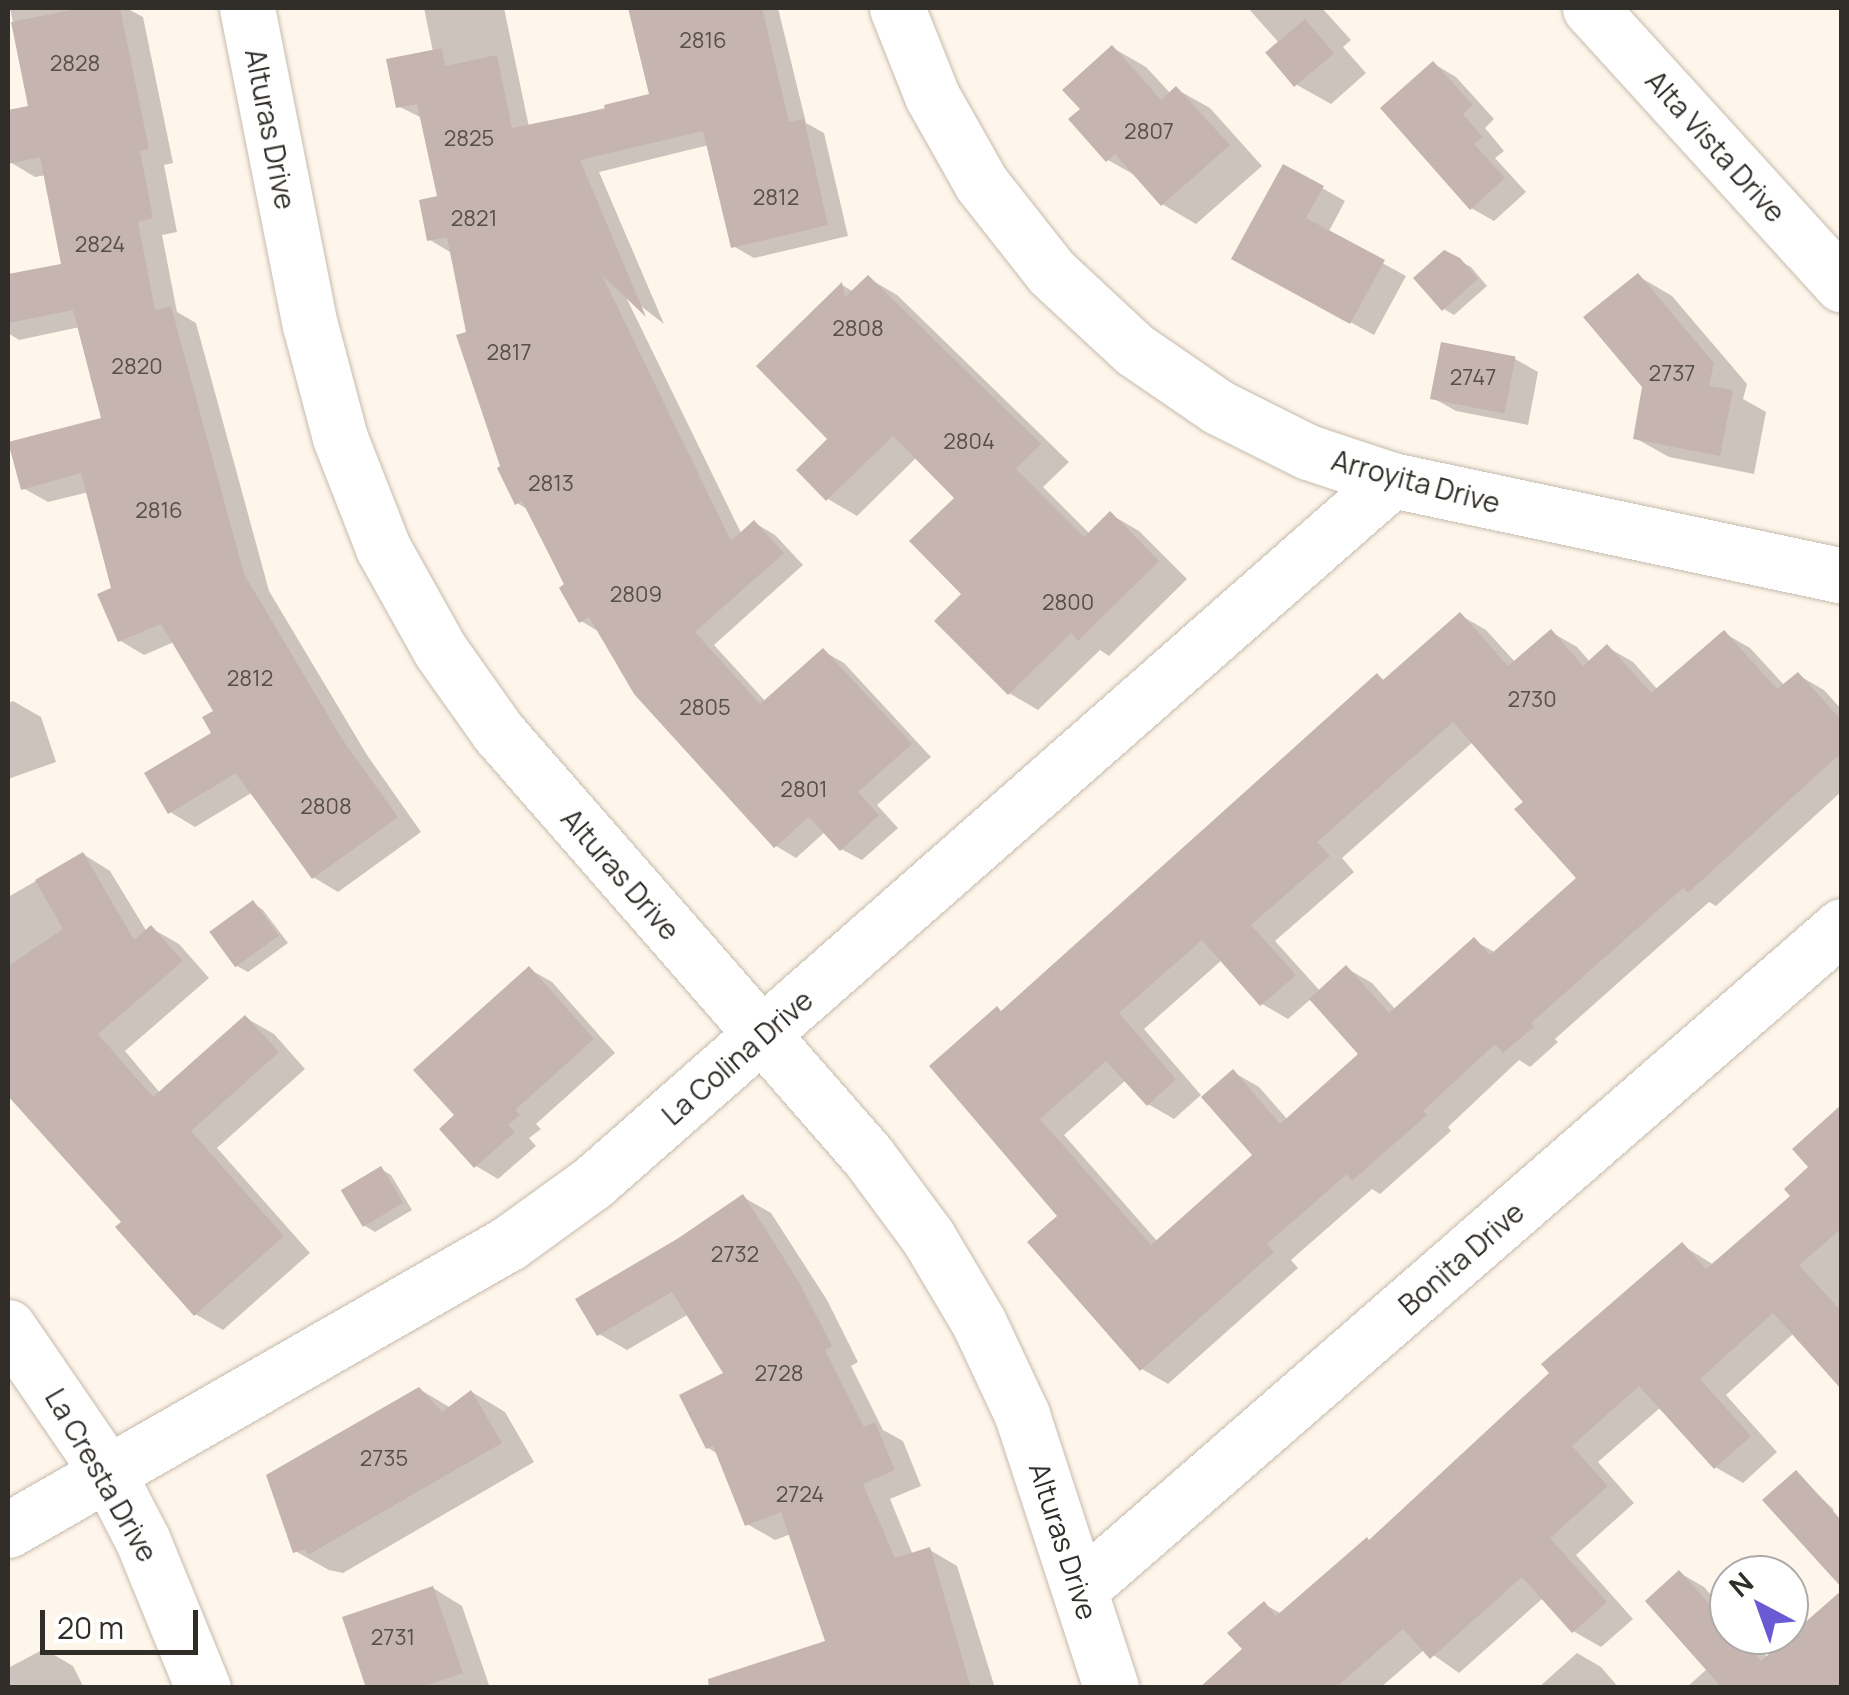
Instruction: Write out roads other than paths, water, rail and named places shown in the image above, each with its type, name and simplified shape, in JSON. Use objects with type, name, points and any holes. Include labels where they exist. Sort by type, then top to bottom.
[{"type":"street","name":"Alturas Drive","points":[[247,8],[310,324],[340,438],[384,548],[440,650],[498,732],[868,1156],[928,1237],[980,1324],[1022,1415],[1111,1688]]},
{"type":"street","name":"Arroyita Drive","points":[[896,8],[932,96],[981,183],[1051,272],[1135,350],[1218,407],[1308,452],[1392,480],[1842,576]]},
{"type":"street","name":"Alta Vista Drive","points":[[1590,8],[1842,286]]},
{"type":"street","name":"La Colina Drive","points":[[8,1530],[508,1243],[592,1183],[1392,480]]},
{"type":"street","name":"Bonita Drive","points":[[1080,1590],[1842,926]]},
{"type":"street","name":"La Cresta Drive","points":[[8,1327],[108,1473],[144,1541],[203,1688]]}]
